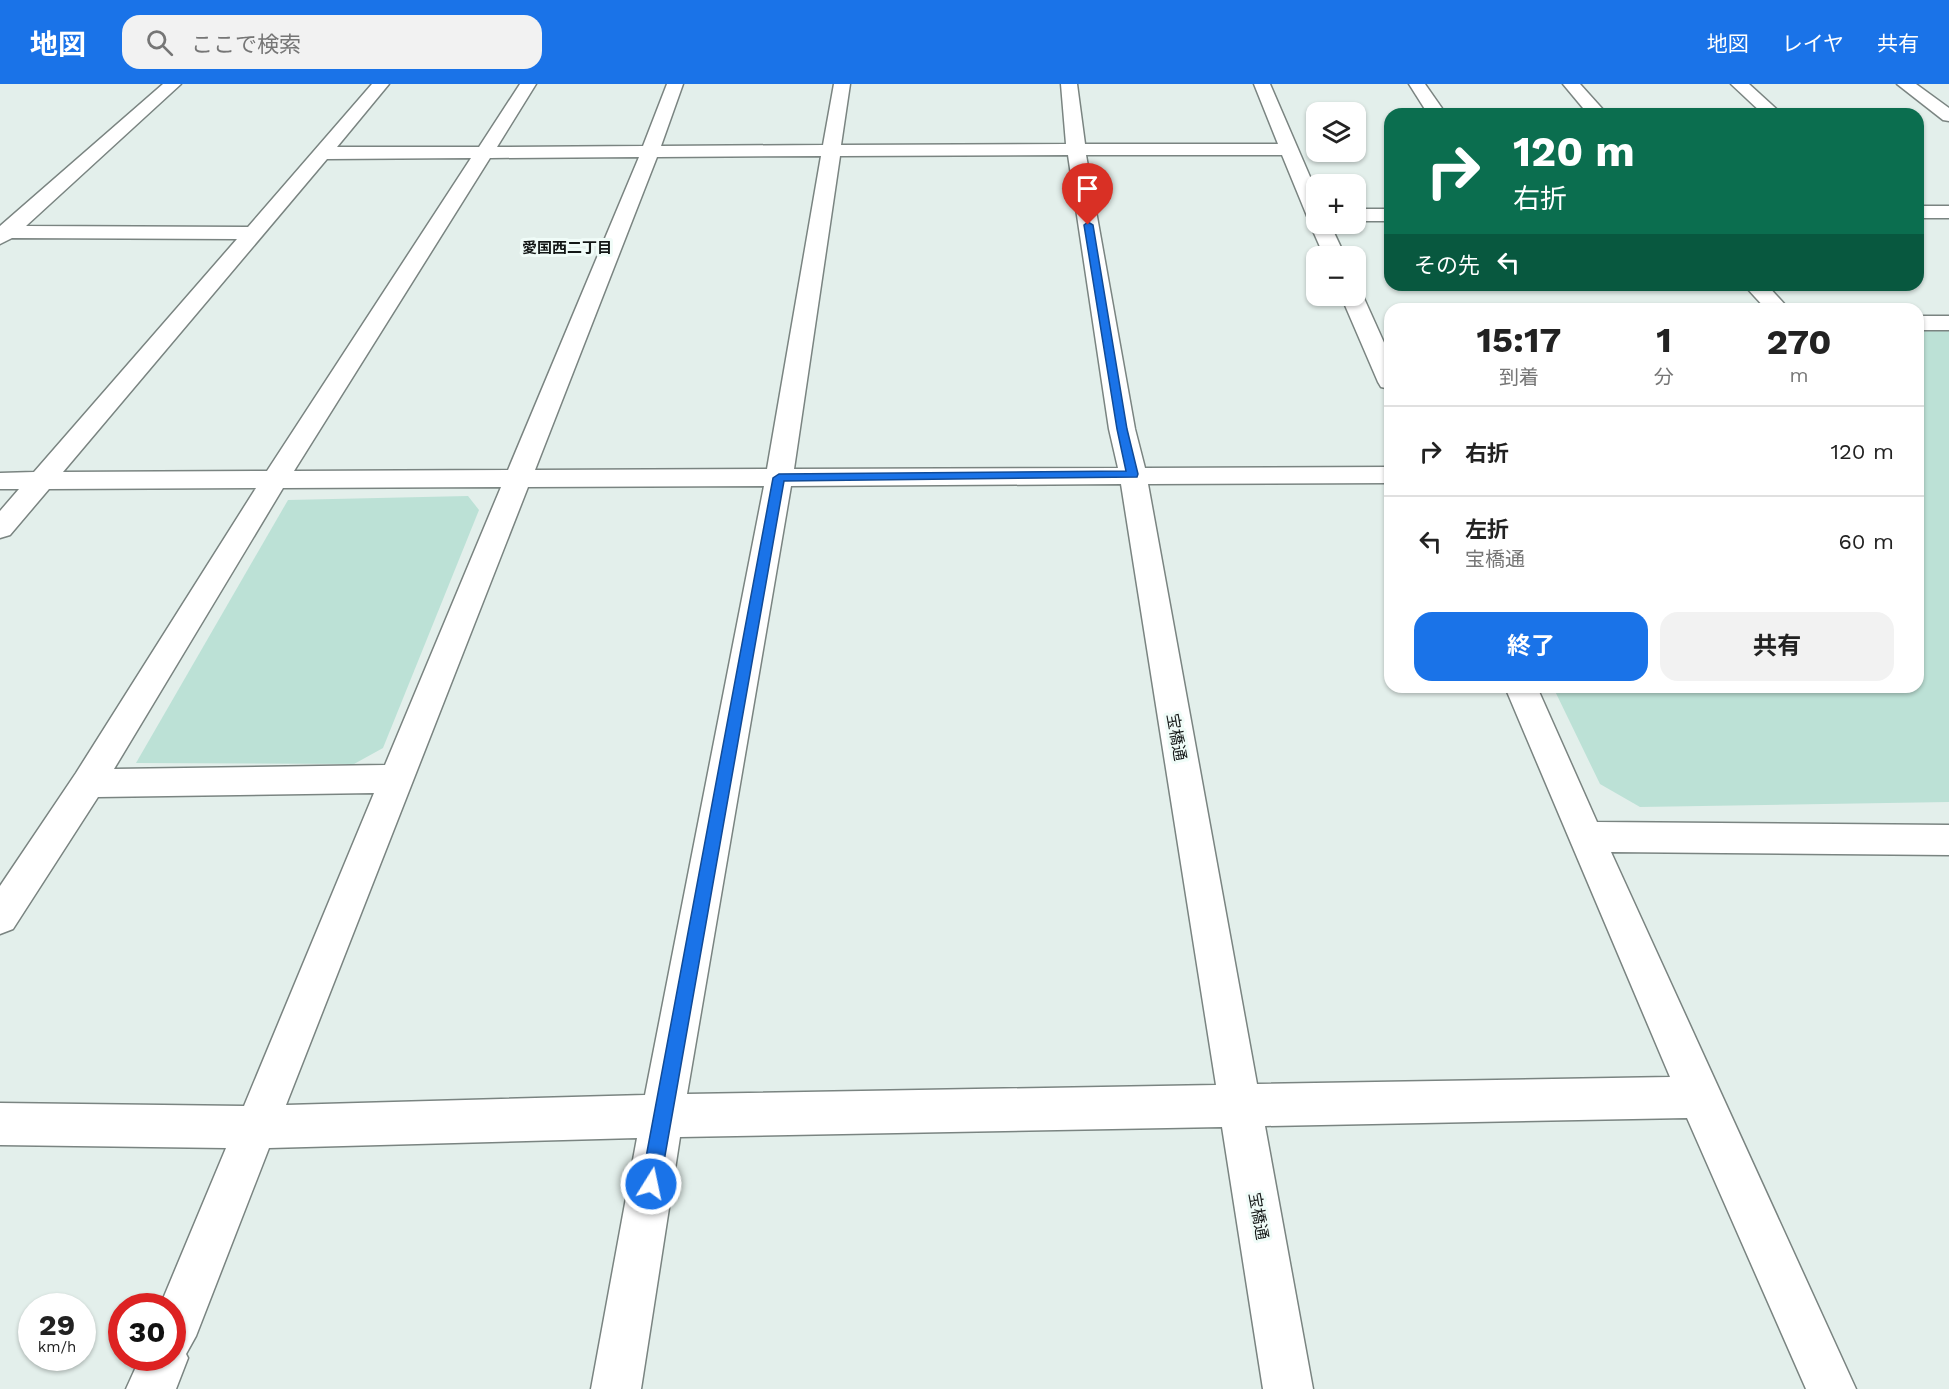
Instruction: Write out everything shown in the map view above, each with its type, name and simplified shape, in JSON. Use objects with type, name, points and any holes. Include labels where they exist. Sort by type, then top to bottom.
[{"type":"street","points":[[2,234],[173,84]]},
{"type":"street","points":[[0,529],[381,84]]},
{"type":"street","points":[[0,917],[88,783],[274,480],[528,84]]},
{"type":"street","points":[[186,1302],[650,152],[675,84]]},
{"type":"street","points":[[616,1389],[662,1116],[779,478],[842,84]]},
{"type":"street","name":"宝橋通","points":[[1069,84],[1076,150],[1122,429],[1133,474],[1288,1389]]},
{"type":"street","points":[[1262,84],[1306,189]]},
{"type":"street","points":[[1417,84],[1433,108]]},
{"type":"street","points":[[1571,84],[1593,108]]},
{"type":"street","points":[[1739,84],[1766,108]]},
{"type":"street","points":[[1905,84],[1949,116]]},
{"type":"street","points":[[322,153],[1290,149]]},
{"type":"street","points":[[1924,212],[1949,212]]},
{"type":"street","points":[[1366,215],[1384,215]]},
{"type":"street","points":[[2,234],[255,232]]},
{"type":"street","points":[[1761,291],[1772,303]]},
{"type":"street","points":[[1357,306],[1384,368]]},
{"type":"street","points":[[1924,323],[1949,322]]},
{"type":"street","points":[[1366,326],[1384,326]]},
{"type":"street","points":[[0,481],[779,478],[1133,474],[1384,475]]},
{"type":"street","points":[[1524,693],[1699,1097],[1831,1389]]},
{"type":"street","points":[[88,783],[397,779]]},
{"type":"street","points":[[1585,837],[1949,840]]},
{"type":"street","points":[[0,1124],[258,1127],[662,1116],[1699,1097]]},
{"type":"street","points":[[151,1389],[159,1371]]},
{"type":"green space","points":[[1924,331],[1949,331],[1949,802],[1640,807],[1600,784],[1556,693],[1924,693]]},
{"type":"green space","points":[[468,496],[479,510],[383,748],[354,764],[136,763],[288,500]]},
{"type":"district","name":"愛国西二丁目","points":[[567,248]]},
{"type":"route","points":[[651,1184],[779,478],[1133,474],[1122,429],[1088,225]]}]
